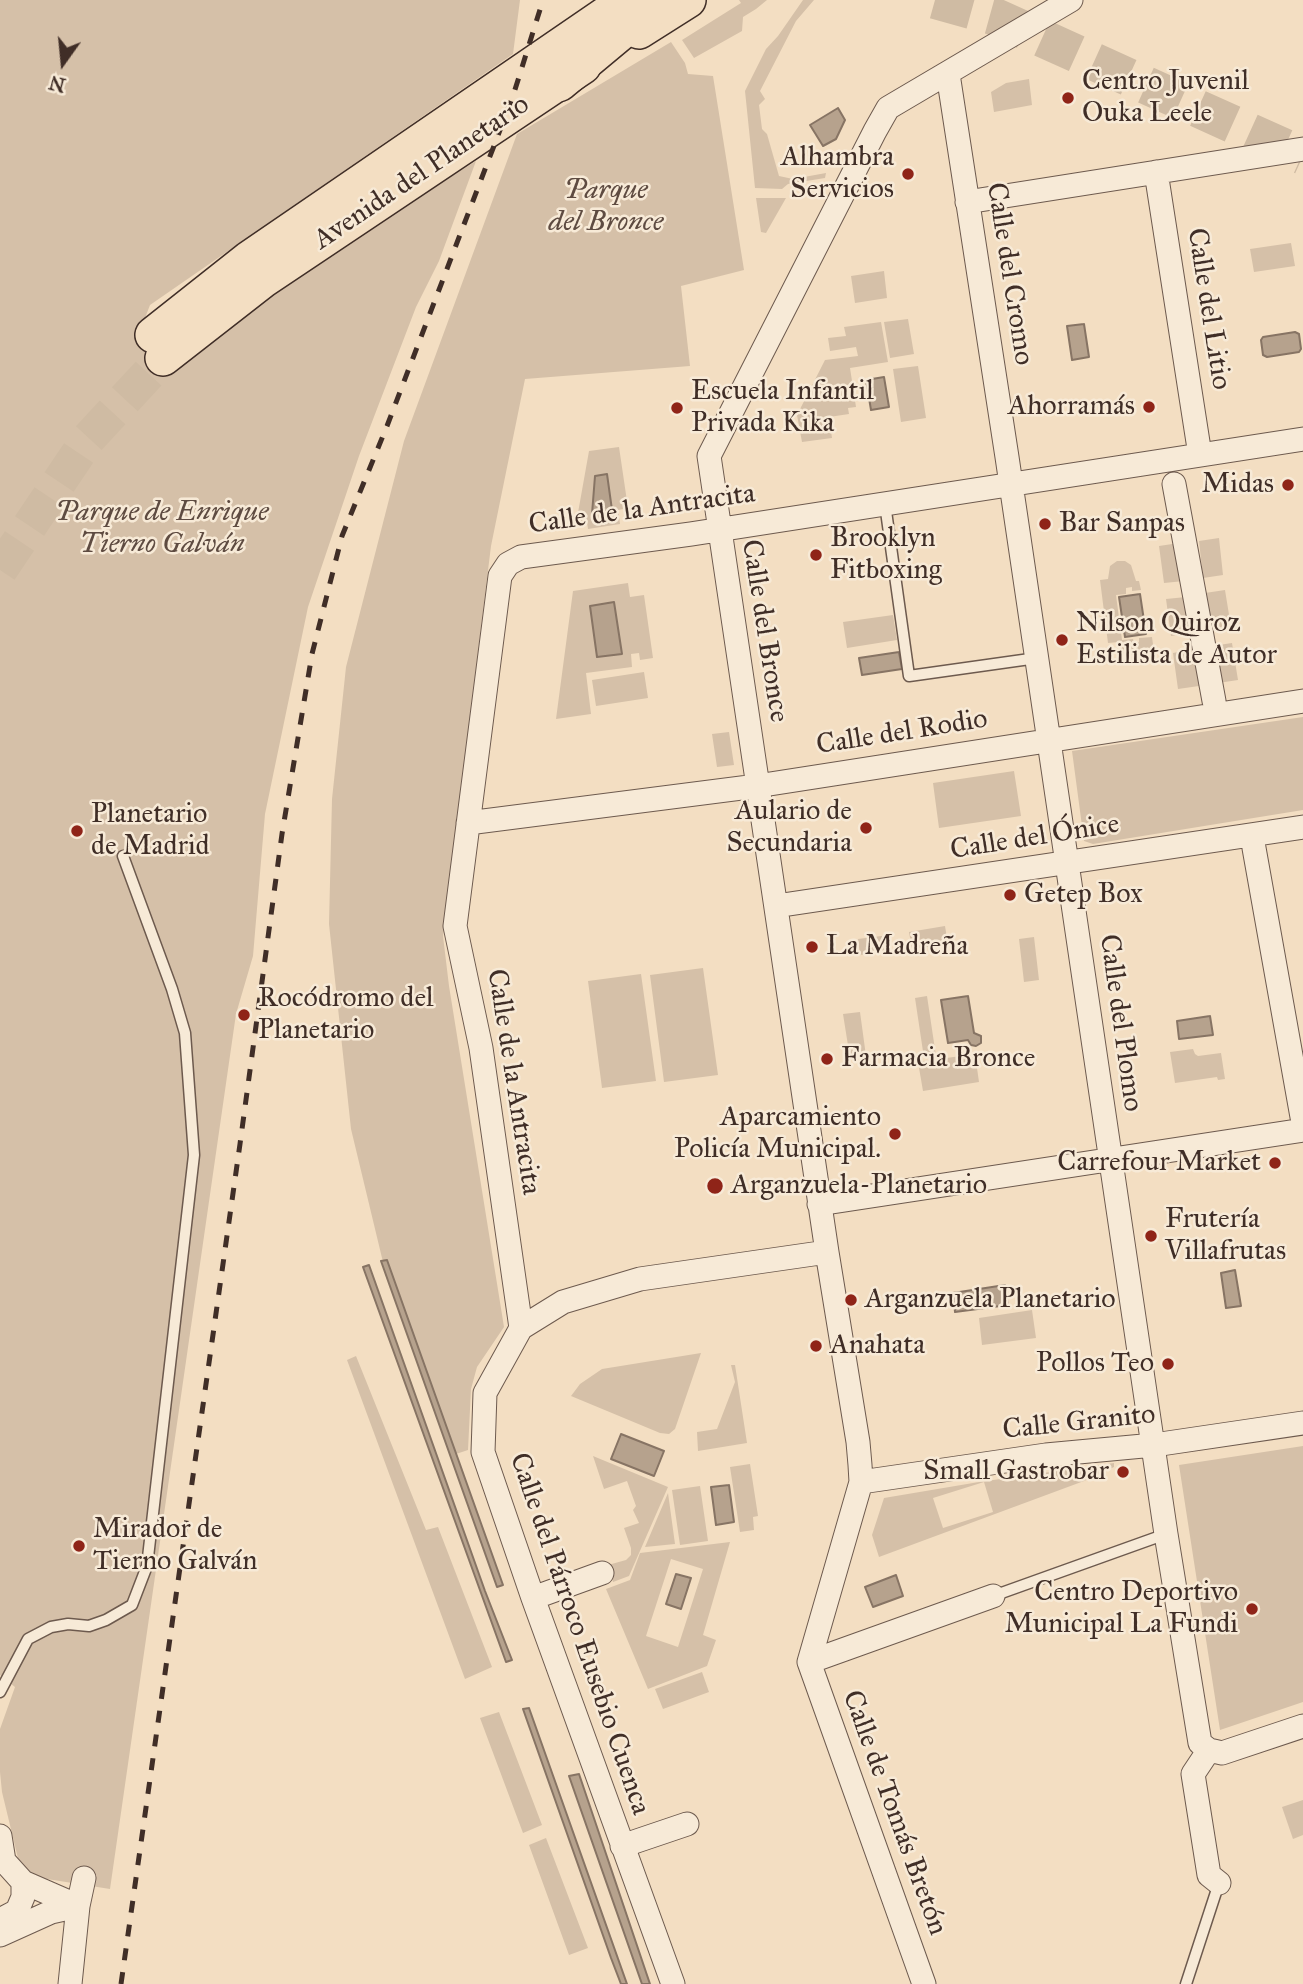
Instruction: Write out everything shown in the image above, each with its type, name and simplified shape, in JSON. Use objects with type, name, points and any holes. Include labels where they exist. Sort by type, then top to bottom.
[{"type":"highway","points":[[559,82],[637,17],[662,0]]},
{"type":"main road","name":"Avenida del Planetario","points":[[627,0],[249,259],[155,349],[688,0]]},
{"type":"street","name":"Calle del Bronce","points":[[861,1482],[858,1442],[819,1203],[709,456],[888,108],[1071,0]]},
{"type":"street","name":"Calle del Cromo","points":[[948,74],[1011,484]]},
{"type":"street","points":[[967,202],[1303,149]]},
{"type":"street","name":"Calle del Litio","points":[[1156,172],[1200,455]]},
{"type":"street","name":"Calle de la Antracita","points":[[521,1328],[481,1048],[455,926],[500,576],[508,564],[521,558],[1303,439]]},
{"type":"street","name":"Calle del Plomo","points":[[1011,484],[1166,1534],[1200,1743],[1209,1750]]},
{"type":"street","points":[[1174,484],[1214,701]]},
{"type":"street","name":"Calle del Rodio","points":[[468,823],[757,786],[1303,701]]},
{"type":"street","name":"Calle del Ónice","points":[[776,906],[1303,827]]},
{"type":"street","points":[[819,1203],[1111,1159],[1302,1123],[1254,848]]},
{"type":"street","name":"Calle del Párroco Eusebio Cuenca","points":[[673,1984],[483,1452],[485,1393],[521,1328],[563,1302],[640,1279],[827,1252]]},
{"type":"street","name":"Calle Granito","points":[[861,1482],[1046,1455],[1154,1445],[1303,1423]]},
{"type":"street","points":[[808,1662],[861,1482]]},
{"type":"street","points":[[533,1598],[602,1573]]},
{"type":"street","points":[[808,1662],[993,1596]]},
{"type":"street","name":"Calle de Tomás Bretón","points":[[808,1662],[924,1984]]},
{"type":"street","points":[[1219,1883],[1209,1875],[1193,1774],[1209,1750],[1222,1753],[1303,1726]]},
{"type":"street","points":[[622,1846],[687,1824]]},
{"type":"street","points":[[0,1836],[4,1861],[23,1882],[78,1906]]},
{"type":"street","points":[[70,1984],[83,1878]]},
{"type":"street","points":[[0,1920],[16,1911],[23,1897],[23,1882]]},
{"type":"street","points":[[0,1936],[51,1912],[78,1906]]},
{"type":"lane","points":[[884,504],[909,676],[1037,658]]},
{"type":"lane","points":[[0,1692],[28,1639],[51,1627],[68,1624],[89,1626],[132,1605],[147,1566],[194,1155],[185,1033],[172,989],[123,856]]},
{"type":"lane","points":[[993,1596],[1166,1534]]},
{"type":"lane","points":[[1186,1984],[1219,1883]]},
{"type":"green space","name":"Parque de Enrique Tierno Galván","points":[[0,0],[520,0],[513,54],[150,305],[140,331],[331,252],[476,161],[439,261],[416,307],[359,456],[308,607],[265,814],[253,956],[236,1014],[110,1889],[22,1875],[2,1792],[0,1772],[0,1729],[15,1687],[0,1675]]},
{"type":"green space","points":[[739,0],[767,0],[743,17],[742,31],[694,58],[682,40],[741,3]]},
{"type":"green space","points":[[803,0],[814,0],[796,21],[760,91],[765,99],[759,105],[762,129],[767,134],[779,176],[793,179],[826,173],[825,178],[788,184],[782,189],[755,188],[745,91],[766,49]]},
{"type":"green space","name":"Parque del Bronce","points":[[671,42],[685,63],[688,74],[713,76],[744,270],[681,286],[690,366],[525,379],[491,546],[443,936],[504,1327],[477,1367],[471,1389],[468,1450],[450,1456],[382,1258],[351,1129],[329,924],[332,799],[346,667],[404,441],[517,134]]},
{"type":"green space","points":[[1029,79],[1032,105],[994,112],[991,92],[1006,83]]},
{"type":"green space","points":[[756,198],[786,198],[766,233],[761,232]]},
{"type":"green space","points":[[1291,243],[1295,266],[1254,272],[1250,249]]},
{"type":"green space","points":[[884,271],[887,298],[855,303],[851,276]]},
{"type":"green space","points":[[908,319],[914,354],[890,358],[884,322]]},
{"type":"green space","points":[[881,322],[888,362],[850,368],[856,407],[848,408],[849,414],[829,417],[832,438],[802,442],[797,415],[825,360],[858,356],[856,347],[830,351],[828,338],[846,336],[844,327]]},
{"type":"green space","points":[[918,366],[926,418],[901,422],[893,369]]},
{"type":"green space","points":[[619,447],[628,508],[618,510],[620,524],[588,529],[587,522],[576,524],[589,451]]},
{"type":"green space","points":[[1219,538],[1223,575],[1203,578],[1199,541]]},
{"type":"green space","points":[[1179,543],[1184,581],[1164,583],[1159,546]]},
{"type":"green space","points":[[1117,561],[1125,561],[1131,565],[1141,590],[1132,591],[1132,587],[1126,588],[1126,594],[1116,595],[1122,640],[1133,639],[1134,643],[1139,642],[1139,638],[1152,637],[1154,652],[1121,656],[1119,642],[1108,643],[1100,580],[1108,579],[1110,566]]},
{"type":"green space","points":[[628,583],[630,597],[644,595],[653,658],[640,660],[639,653],[631,654],[632,667],[586,673],[591,714],[556,719],[573,591]]},
{"type":"green space","points":[[1225,590],[1231,627],[1211,630],[1205,593]]},
{"type":"green space","points":[[1186,597],[1191,633],[1171,636],[1166,599]]},
{"type":"green space","points":[[893,615],[897,640],[847,648],[843,622]]},
{"type":"green space","points":[[1232,643],[1238,680],[1218,683],[1212,646]]},
{"type":"green space","points":[[1193,649],[1199,686],[1178,689],[1173,653]]},
{"type":"green space","points":[[644,672],[648,698],[596,706],[592,680]]},
{"type":"green space","points":[[1303,717],[1303,810],[1093,844],[1084,841],[1072,751]]},
{"type":"green space","points":[[729,732],[734,765],[717,767],[712,734]]},
{"type":"green space","points":[[1014,771],[1021,816],[939,828],[933,783]]},
{"type":"green space","points":[[945,926],[948,944],[912,949],[909,932]]},
{"type":"green space","points":[[889,935],[891,951],[860,955],[858,939]]},
{"type":"green space","points":[[1034,937],[1039,980],[1024,982],[1019,939]]},
{"type":"green space","points":[[703,968],[718,1075],[664,1082],[650,975]]},
{"type":"green space","points":[[641,974],[656,1081],[602,1088],[588,981]]},
{"type":"green space","points":[[927,996],[936,1056],[924,1058],[915,998]]},
{"type":"green space","points":[[860,1012],[866,1056],[850,1058],[843,1014]]},
{"type":"green space","points":[[1193,1049],[1198,1056],[1221,1053],[1225,1079],[1218,1080],[1217,1077],[1175,1083],[1170,1052]]},
{"type":"green space","points":[[975,1054],[979,1082],[923,1091],[918,1062]]},
{"type":"green space","points":[[1032,1310],[1036,1338],[982,1345],[979,1318]]},
{"type":"green space","points":[[701,1353],[675,1429],[669,1434],[660,1433],[571,1396],[580,1384],[602,1369]]},
{"type":"green space","points":[[356,1356],[426,1530],[438,1527],[492,1667],[465,1679],[347,1360]]},
{"type":"green space","points":[[731,1365],[735,1365],[747,1443],[698,1451],[697,1432],[717,1429],[735,1382]]},
{"type":"green space","name":"Centro Deportivo Municipal La Fundi","points":[[1303,1446],[1303,1702],[1220,1730],[1179,1465]]},
{"type":"green space","points":[[593,1456],[668,1487],[629,1576],[613,1582],[608,1565],[626,1560],[631,1555],[624,1528],[639,1523],[633,1510],[636,1506],[627,1481],[604,1489]]},
{"type":"green space","points":[[1114,1463],[1114,1467],[1084,1481],[879,1557],[872,1535],[884,1498],[979,1482]],"holes":[[[984,1482],[993,1512],[943,1528],[933,1498]]]},
{"type":"green space","points":[[750,1464],[758,1516],[753,1517],[754,1530],[740,1532],[730,1467]]},
{"type":"green space","points":[[700,1486],[708,1541],[680,1545],[672,1490]]},
{"type":"green space","points":[[668,1493],[675,1544],[645,1547]]},
{"type":"green space","points":[[730,1542],[703,1635],[716,1640],[707,1666],[648,1689],[606,1589],[630,1580],[640,1553]],"holes":[[[671,1559],[703,1569],[678,1647],[646,1636]]]},
{"type":"green space","points":[[702,1672],[709,1692],[663,1709],[655,1689]]},
{"type":"green space","points":[[499,1712],[542,1825],[523,1833],[480,1718]]},
{"type":"green space","points":[[1303,1800],[1303,1835],[1293,1839],[1282,1807]]},
{"type":"green space","points":[[546,1838],[588,1948],[569,1955],[529,1845]]},
{"type":"shaded area","points":[[838,108],[845,120],[836,139],[823,146],[810,125]]},
{"type":"shaded area","points":[[1084,324],[1089,357],[1072,360],[1067,326]]},
{"type":"shaded area","points":[[1295,332],[1299,334],[1299,352],[1267,357],[1263,355],[1263,337]]},
{"type":"shaded area","points":[[884,377],[889,407],[871,410],[866,380]]},
{"type":"shaded area","points":[[607,474],[612,510],[592,514],[595,476]]},
{"type":"shaded area","points":[[1140,594],[1146,634],[1125,637],[1119,597]]},
{"type":"shaded area","points":[[614,602],[622,654],[597,657],[590,606]]},
{"type":"shaded area","points":[[899,652],[902,669],[862,675],[859,658]]},
{"type":"shaded area","points":[[968,996],[974,1033],[981,1036],[981,1043],[971,1045],[968,1040],[948,1043],[941,1000]]},
{"type":"shaded area","points":[[1210,1016],[1213,1035],[1179,1039],[1177,1021]]},
{"type":"shaded area","points":[[387,1260],[503,1585],[497,1587],[381,1261]]},
{"type":"shaded area","points":[[369,1265],[512,1660],[506,1662],[363,1267]]},
{"type":"shaded area","points":[[1235,1270],[1241,1306],[1226,1308],[1221,1273]]},
{"type":"shaded area","points":[[1005,1285],[1008,1305],[955,1312],[953,1293]]},
{"type":"shaded area","points":[[621,1434],[664,1451],[654,1476],[611,1459]]},
{"type":"shaded area","points":[[729,1485],[734,1522],[716,1525],[711,1487]]},
{"type":"shaded area","points":[[676,1574],[691,1578],[681,1609],[666,1604]]},
{"type":"shaded area","points":[[896,1575],[903,1596],[873,1607],[865,1587]]},
{"type":"shaded area","points":[[529,1708],[627,1984],[621,1984],[611,1958],[523,1709]]},
{"type":"shaded area","points":[[579,1774],[650,1984],[642,1984],[569,1776]]},
{"type":"tunnel","points":[[935,0],[993,16],[1303,156]]},
{"type":"tunnel","points":[[0,570],[88,439],[163,358]]},
{"type":"railway","points":[[121,1984],[282,834],[312,654],[342,536],[513,96],[543,0]]},
{"type":"place","name":"Centro Juvenil Ouka Leele","points":[[1068,98]]},
{"type":"place","name":"Alhambra Servicios","points":[[908,174]]},
{"type":"place","name":"Ahorramás","points":[[1149,407]]},
{"type":"place","name":"Escuela Infantil Privada Kika","points":[[677,408]]},
{"type":"place","name":"Midas","points":[[1288,485]]},
{"type":"place","name":"Bar Sanpas","points":[[1045,524]]},
{"type":"place","name":"Brooklyn Fitboxing","points":[[816,555]]},
{"type":"place","name":"Nilson Quiroz Estilista de Autor","points":[[1062,640]]},
{"type":"place","name":"Aulario de Secundaria","points":[[866,828]]},
{"type":"place","name":"Planetario de Madrid","points":[[77,831]]},
{"type":"place","name":"Getep Box","points":[[1010,895]]},
{"type":"place","name":"La Madreña","points":[[812,947]]},
{"type":"place","name":"Rocódromo del Planetario","points":[[244,1015]]},
{"type":"place","name":"Farmacia Bronce","points":[[827,1059]]},
{"type":"place","name":"Aparcamiento Policía Municipal.","points":[[895,1134]]},
{"type":"place","name":"Carrefour Market","points":[[1275,1163]]},
{"type":"place","name":"Arganzuela-Planetario","points":[[715,1186]]},
{"type":"place","name":"Frutería Villafrutas","points":[[1151,1236]]},
{"type":"place","name":"Arganzuela Planetario","points":[[851,1300]]},
{"type":"place","name":"Anahata","points":[[816,1346]]},
{"type":"place","name":"Pollos Teo","points":[[1168,1364]]},
{"type":"place","name":"Small Gastrobar","points":[[1123,1472]]},
{"type":"place","name":"Mirador de Tierno Galván","points":[[79,1546]]},
{"type":"place","name":"Centro Deportivo Municipal La Fundi","points":[[1252,1609]]}]
